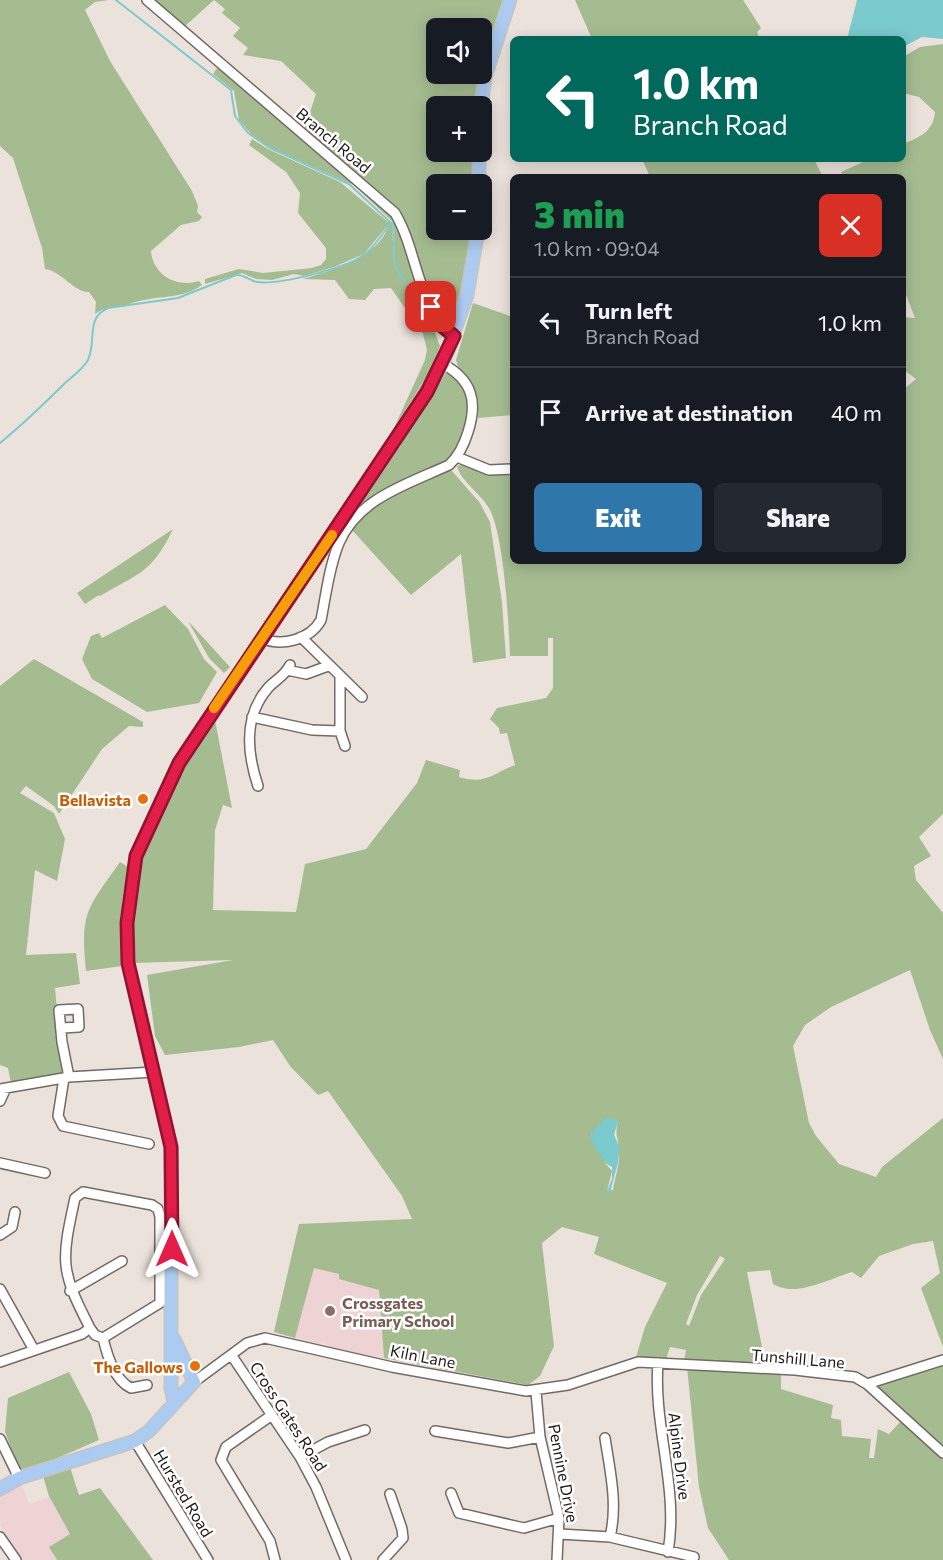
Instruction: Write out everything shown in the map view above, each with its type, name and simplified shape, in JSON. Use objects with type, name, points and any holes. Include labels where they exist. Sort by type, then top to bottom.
[{"type":"main road","points":[[482,96],[485,77],[510,0]]},
{"type":"main road","points":[[174,1402],[171,1388],[173,1335],[171,1147],[154,1072],[140,1026],[128,963],[127,923],[136,856],[179,763],[394,442],[442,364],[454,336],[472,272],[477,240]]},
{"type":"main road","points":[[0,1490],[19,1478],[135,1441],[149,1431],[194,1382],[173,1335]]},
{"type":"street","name":"Branch Road","points":[[147,0],[395,213],[404,228],[417,276],[437,322],[454,336]]},
{"type":"street","points":[[262,638],[270,642],[301,637],[316,629],[321,620],[339,543],[358,514],[383,495],[449,465],[458,457],[467,436],[474,405],[473,397],[461,377],[442,364]]},
{"type":"street","points":[[458,457],[489,470],[510,469]]},
{"type":"street","points":[[301,637],[362,697]]},
{"type":"street","points":[[258,786],[249,754],[252,717],[266,691],[288,667],[306,674],[328,666]]},
{"type":"street","points":[[340,677],[340,731],[345,746]]},
{"type":"street","points":[[252,717],[312,730],[340,731]]},
{"type":"street","points":[[62,1028],[67,1078],[58,1116],[63,1126],[149,1144]]},
{"type":"street","points":[[0,1101],[3,1089],[67,1078],[154,1072]]},
{"type":"street","points":[[0,1163],[45,1173]]},
{"type":"street","points":[[89,1193],[158,1209],[160,1217],[160,1303],[103,1338],[95,1335],[90,1328],[70,1291],[66,1278],[64,1256],[77,1195],[89,1193]]},
{"type":"street","points":[[0,1235],[12,1227],[15,1212]]},
{"type":"street","points":[[70,1291],[122,1261]]},
{"type":"street","points":[[0,1289],[33,1350]]},
{"type":"street","points":[[0,1362],[81,1334],[90,1328]]},
{"type":"street","points":[[103,1338],[107,1354],[120,1381],[131,1388],[147,1385]]},
{"type":"street","name":"Kiln Lane","points":[[194,1382],[252,1340],[265,1338],[401,1369],[536,1392],[568,1385],[631,1363],[658,1363]]},
{"type":"street","name":"Cross Gates Road","points":[[232,1356],[300,1456],[346,1560]]},
{"type":"street","points":[[867,1384],[943,1360]]},
{"type":"street","name":"Tunshill Lane","points":[[658,1363],[795,1370],[855,1377],[867,1384],[943,1453]]},
{"type":"street","name":"Alpine Drive","points":[[658,1363],[656,1386],[673,1514],[668,1552]]},
{"type":"street","name":"Pennine Drive","points":[[536,1392],[540,1437],[559,1518],[557,1560]]},
{"type":"street","points":[[272,1415],[226,1447],[221,1460],[270,1541],[275,1560]]},
{"type":"street","points":[[300,1456],[328,1442],[365,1430]]},
{"type":"street","points":[[437,1432],[508,1443],[540,1437]]},
{"type":"street","points":[[605,1438],[615,1500],[615,1517],[610,1537]]},
{"type":"street","name":"Hursted Road","points":[[135,1441],[208,1560]]},
{"type":"street","points":[[1,1442],[19,1478]]},
{"type":"street","points":[[451,1493],[459,1514],[524,1528],[559,1518]]},
{"type":"street","points":[[383,1560],[403,1538],[390,1494]]},
{"type":"street","points":[[560,1534],[610,1537],[654,1555],[668,1552],[694,1557]]},
{"type":"street","points":[[0,1537],[16,1560]]},
{"type":"shaded area","name":"Crossgates Primary School","points":[[299,1224],[379,1290],[384,1358],[328,1348],[324,1342],[319,1344],[274,1332]]},
{"type":"shaded area","points":[[43,1476],[88,1523],[50,1547],[57,1560],[23,1560],[0,1526],[0,1496],[21,1483],[29,1504],[49,1497]]},
{"type":"green space","points":[[0,0],[109,0],[95,2],[85,10],[110,61],[192,191],[198,206],[197,212],[202,217],[199,221],[181,225],[151,251],[153,260],[156,267],[168,278],[183,283],[199,281],[202,285],[181,295],[141,301],[105,309],[95,314],[96,302],[89,292],[78,289],[57,274],[45,269],[42,248],[13,158],[0,146]]},
{"type":"green space","points":[[152,0],[214,0],[184,27]]},
{"type":"green space","points":[[214,0],[505,0],[492,38],[492,18],[426,18],[426,84],[478,84],[477,96],[426,96],[426,162],[472,162],[473,174],[426,174],[426,240],[471,240],[467,270],[453,314],[440,318],[422,277],[401,211],[304,130],[316,94],[281,61],[243,55],[248,48],[233,36],[240,28],[222,13],[225,9]]},
{"type":"green space","points":[[575,0],[743,0],[761,28],[757,32],[759,36],[591,36]]},
{"type":"green space","points":[[943,44],[943,814],[919,837],[931,856],[914,866],[916,880],[943,913],[943,1059],[930,1030],[910,970],[831,1007],[805,1025],[793,1046],[809,1123],[816,1136],[839,1164],[876,1177],[882,1167],[943,1118],[943,1347],[921,1288],[940,1273],[933,1241],[913,1244],[879,1256],[861,1278],[852,1272],[802,1288],[782,1288],[773,1284],[770,1270],[747,1272],[766,1367],[684,1361],[686,1350],[670,1347],[666,1359],[636,1357],[645,1327],[667,1283],[594,1254],[599,1237],[562,1227],[542,1243],[554,1346],[540,1376],[528,1385],[384,1358],[379,1290],[339,1279],[339,1274],[314,1268],[295,1338],[274,1332],[299,1224],[412,1219],[402,1196],[328,1091],[318,1095],[290,1066],[273,1040],[239,1047],[165,1055],[155,1036],[147,975],[233,960],[133,963],[133,915],[139,867],[161,808],[214,715],[232,808],[223,805],[215,830],[213,910],[296,912],[305,864],[366,849],[417,783],[426,760],[460,770],[459,777],[476,780],[515,765],[507,733],[500,734],[499,728],[490,719],[497,708],[546,698],[553,688],[553,638],[548,638],[548,656],[510,656],[505,581],[495,523],[486,504],[459,472],[457,466],[470,463],[510,470],[510,564],[906,564],[906,387],[916,379],[906,371],[906,317],[915,318],[906,295],[906,174],[842,174],[841,172],[863,162],[906,162],[906,143],[925,133],[932,124],[935,112],[919,97],[906,94],[906,55],[920,47]],"holes":[[[618,1121],[616,1131],[619,1145],[618,1165],[613,1190],[607,1191],[612,1171],[605,1163],[603,1156]],[[720,1256],[725,1259],[701,1295],[689,1326],[686,1324],[697,1295]]]},
{"type":"green space","points":[[220,64],[394,213],[433,316],[430,319],[440,346],[427,379],[395,430],[425,360],[427,350],[423,334],[391,288],[374,289],[365,300],[349,299],[335,280],[303,279],[342,266],[366,253],[377,245],[390,222],[392,224],[394,264],[414,299],[395,263],[394,223],[354,185],[269,147],[252,135],[239,120],[234,91],[213,74]]},
{"type":"green space","points":[[252,139],[270,150],[340,182],[388,222],[388,225],[364,254],[334,267],[304,276],[294,274],[272,280],[256,279],[242,273],[205,284],[205,279],[239,269],[263,273],[312,268],[321,265],[326,259],[326,248],[298,213],[300,193],[286,172],[249,145]]},
{"type":"green space","points":[[643,162],[816,162],[822,174],[649,174]]},
{"type":"green space","points":[[473,303],[510,316],[510,415],[478,418],[477,401],[456,360]]},
{"type":"green space","points":[[448,372],[462,384],[471,404],[462,440],[451,459],[360,509],[356,506],[445,373]]},
{"type":"green space","points":[[451,470],[480,503],[490,522],[502,602],[506,658],[473,663],[461,554],[411,595],[352,530],[361,515],[380,500]]},
{"type":"green space","points":[[173,529],[158,555],[143,570],[85,604],[77,593]]},
{"type":"green space","points":[[165,605],[188,629],[204,659],[217,672],[199,703],[147,712],[92,679],[82,659],[91,636],[99,633],[102,638]]},
{"type":"green space","points":[[188,621],[230,667],[224,673],[209,658]]},
{"type":"green space","points":[[34,659],[143,722],[143,727],[129,726],[102,749],[59,814],[54,806],[26,786],[20,793],[54,813],[65,839],[57,881],[35,870],[26,955],[76,953],[80,984],[55,988],[63,1074],[11,1083],[8,1068],[0,1065],[0,686]]},
{"type":"green space","points":[[120,862],[128,867],[122,901],[122,966],[86,971],[84,936],[88,912]]},
{"type":"green space","points":[[943,1363],[943,1450],[878,1390],[876,1385]]},
{"type":"green space","points":[[687,1367],[781,1373],[781,1389],[833,1405],[831,1418],[841,1420],[842,1436],[871,1439],[869,1458],[874,1458],[878,1429],[889,1434],[901,1421],[943,1457],[943,1560],[729,1560],[708,1528],[699,1487]]},
{"type":"green space","points":[[69,1372],[91,1414],[99,1440],[53,1460],[19,1470],[5,1432],[8,1398]]},
{"type":"green space","points":[[70,1467],[79,1495],[100,1488],[153,1560],[57,1560],[49,1547],[70,1534],[49,1496],[43,1476]]},
{"type":"water","points":[[857,0],[943,0],[943,39],[922,37],[906,45],[906,36],[848,36]]},
{"type":"water","points":[[607,1117],[618,1121],[614,1135],[620,1147],[610,1193],[607,1191],[612,1179],[612,1167],[605,1163],[591,1138],[591,1133]]},
{"type":"waterway","points":[[0,443],[78,372],[88,360],[96,318],[108,308],[178,298],[236,275],[254,281],[267,282],[329,270],[365,254],[389,225],[389,221],[349,184],[270,148],[248,133],[235,116],[231,90],[116,0]]},
{"type":"waterway","points":[[389,221],[393,224],[395,264],[413,298]]},
{"type":"slow traffic","points":[[214,708],[332,535]]},
{"type":"place","name":"Bellavista","points":[[143,799]]},
{"type":"place","name":"Crossgates Primary School","points":[[330,1311]]},
{"type":"place","name":"The Gallows","points":[[195,1366]]},
{"type":"route","points":[[172,1249],[171,1147],[164,1110],[140,1026],[128,963],[127,923],[130,884],[136,856],[179,763],[220,698],[427,392],[454,336],[437,322],[431,307]]}]
